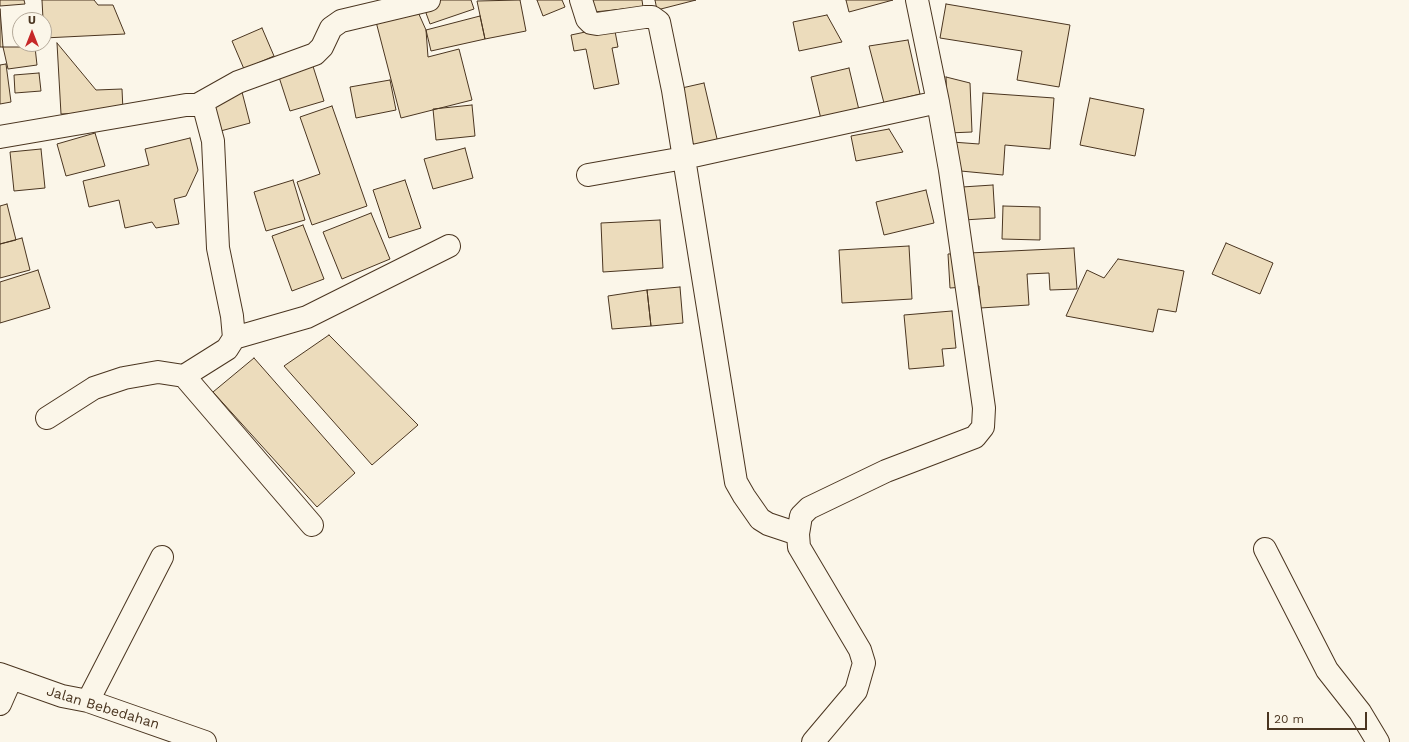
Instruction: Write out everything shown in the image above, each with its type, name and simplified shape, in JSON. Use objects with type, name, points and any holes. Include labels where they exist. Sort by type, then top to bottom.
[{"type":"street","points":[[197,105],[233,84],[315,54],[322,47],[331,28],[341,20],[429,0]]},
{"type":"street","points":[[581,0],[584,13],[591,23],[597,24],[645,17],[652,17],[659,22],[673,90],[736,482],[760,519],[768,524],[798,534]]},
{"type":"street","points":[[813,742],[856,691],[864,663],[860,650],[799,548],[798,534],[801,516],[809,508],[886,471],[976,437],[983,428],[984,408],[938,102],[917,0]]},
{"type":"street","points":[[588,175],[684,158],[938,102]]},
{"type":"street","points":[[0,137],[186,105],[197,105],[204,107],[214,141],[218,248],[232,316],[234,338],[227,349],[184,376]]},
{"type":"street","points":[[234,338],[307,317],[449,246]]},
{"type":"street","points":[[47,418],[94,388],[124,378],[158,372],[184,376],[312,525]]},
{"type":"street","points":[[1265,549],[1327,670],[1360,712],[1378,742]]},
{"type":"street","points":[[88,701],[162,557]]},
{"type":"street","points":[[0,704],[6,676]]},
{"type":"street","name":"Jalan Bebedahan","points":[[6,676],[62,696],[88,701],[205,742]]},
{"type":"building","points":[[0,0],[24,0],[25,4],[0,6]]},
{"type":"building","points":[[42,0],[94,0],[98,5],[113,5],[125,34],[52,38],[52,12],[43,12]]},
{"type":"building","points":[[429,0],[471,0],[474,9],[430,24],[422,2]]},
{"type":"building","points":[[520,0],[526,31],[485,39],[477,1]]},
{"type":"building","points":[[537,0],[562,0],[565,7],[543,16]]},
{"type":"building","points":[[592,0],[642,0],[643,7],[594,12]]},
{"type":"building","points":[[655,0],[696,0],[657,10]]},
{"type":"building","points":[[846,0],[893,0],[849,12]]},
{"type":"building","points":[[414,3],[426,30],[428,57],[459,49],[472,100],[401,118],[374,14]]},
{"type":"building","points":[[946,4],[1070,25],[1059,87],[1017,80],[1022,51],[940,38]]},
{"type":"building","points":[[0,9],[3,47],[0,47]]},
{"type":"building","points":[[827,15],[842,42],[799,51],[793,22]]},
{"type":"building","points":[[480,16],[485,39],[431,51],[426,30]]},
{"type":"building","points":[[614,26],[618,47],[612,48],[619,84],[594,89],[586,49],[574,51],[571,35]]},
{"type":"building","points":[[262,28],[274,56],[244,69],[232,41]]},
{"type":"building","points":[[908,40],[920,94],[884,103],[869,46]]},
{"type":"building","points":[[57,43],[96,90],[122,89],[123,111],[61,114]]},
{"type":"building","points":[[3,47],[12,47],[12,52],[36,52],[37,65],[8,69]]},
{"type":"building","points":[[311,60],[324,101],[290,111],[277,71]]},
{"type":"building","points":[[6,64],[11,102],[0,104],[0,65]]},
{"type":"building","points":[[849,68],[859,110],[821,119],[811,77]]},
{"type":"building","points":[[39,73],[41,91],[15,93],[14,75]]},
{"type":"building","points":[[946,77],[970,83],[972,132],[948,133]]},
{"type":"building","points":[[390,80],[396,110],[356,118],[350,87]]},
{"type":"building","points":[[704,83],[718,143],[688,150],[673,90]]},
{"type":"building","points":[[242,92],[250,123],[217,132],[209,101]]},
{"type":"building","points":[[983,93],[1054,98],[1050,149],[1005,145],[1003,175],[950,170],[952,142],[979,144]]},
{"type":"building","points":[[1090,98],[1144,109],[1135,156],[1080,145]]},
{"type":"building","points":[[472,105],[475,136],[436,140],[433,109]]},
{"type":"building","points":[[332,106],[367,206],[312,225],[297,182],[320,174],[300,117]]},
{"type":"building","points":[[889,129],[903,152],[856,161],[851,136]]},
{"type":"building","points":[[95,133],[105,166],[66,176],[57,144]]},
{"type":"building","points":[[190,138],[198,170],[186,196],[174,199],[179,224],[156,228],[152,222],[125,228],[119,200],[89,207],[83,181],[149,165],[145,149]]},
{"type":"building","points":[[465,148],[473,178],[433,189],[424,159]]},
{"type":"building","points":[[41,149],[45,188],[14,191],[10,152]]},
{"type":"building","points":[[293,180],[305,220],[266,231],[254,192]]},
{"type":"building","points":[[405,180],[421,228],[389,238],[373,190]]},
{"type":"building","points":[[993,185],[995,218],[964,220],[962,187]]},
{"type":"building","points":[[926,190],[934,223],[884,235],[876,202]]},
{"type":"building","points":[[7,204],[16,240],[0,244],[0,206]]},
{"type":"building","points":[[1003,206],[1040,207],[1040,240],[1002,239]]},
{"type":"building","points":[[371,213],[390,259],[342,279],[323,232]]},
{"type":"building","points":[[660,220],[663,268],[603,272],[601,223]]},
{"type":"building","points":[[303,225],[324,279],[292,291],[272,236]]},
{"type":"building","points":[[22,238],[30,270],[0,278],[0,244]]},
{"type":"building","points":[[1226,243],[1273,263],[1260,294],[1212,274]]},
{"type":"building","points":[[909,246],[912,299],[842,303],[839,250]]},
{"type":"building","points":[[1074,248],[1077,289],[1050,290],[1049,273],[1027,274],[1029,305],[980,308],[979,286],[950,288],[948,254]]},
{"type":"building","points":[[1118,259],[1184,271],[1176,312],[1158,309],[1153,332],[1066,316],[1087,270],[1104,278]]},
{"type":"building","points":[[38,270],[50,308],[0,323],[0,282]]},
{"type":"building","points":[[680,287],[683,323],[651,326],[647,290]]},
{"type":"building","points":[[647,290],[651,326],[612,329],[608,296]]},
{"type":"building","points":[[952,311],[956,348],[942,349],[944,366],[909,369],[904,315]]},
{"type":"building","points":[[329,335],[418,425],[372,465],[284,366]]},
{"type":"building","points":[[254,358],[355,473],[317,507],[213,392]]}]
